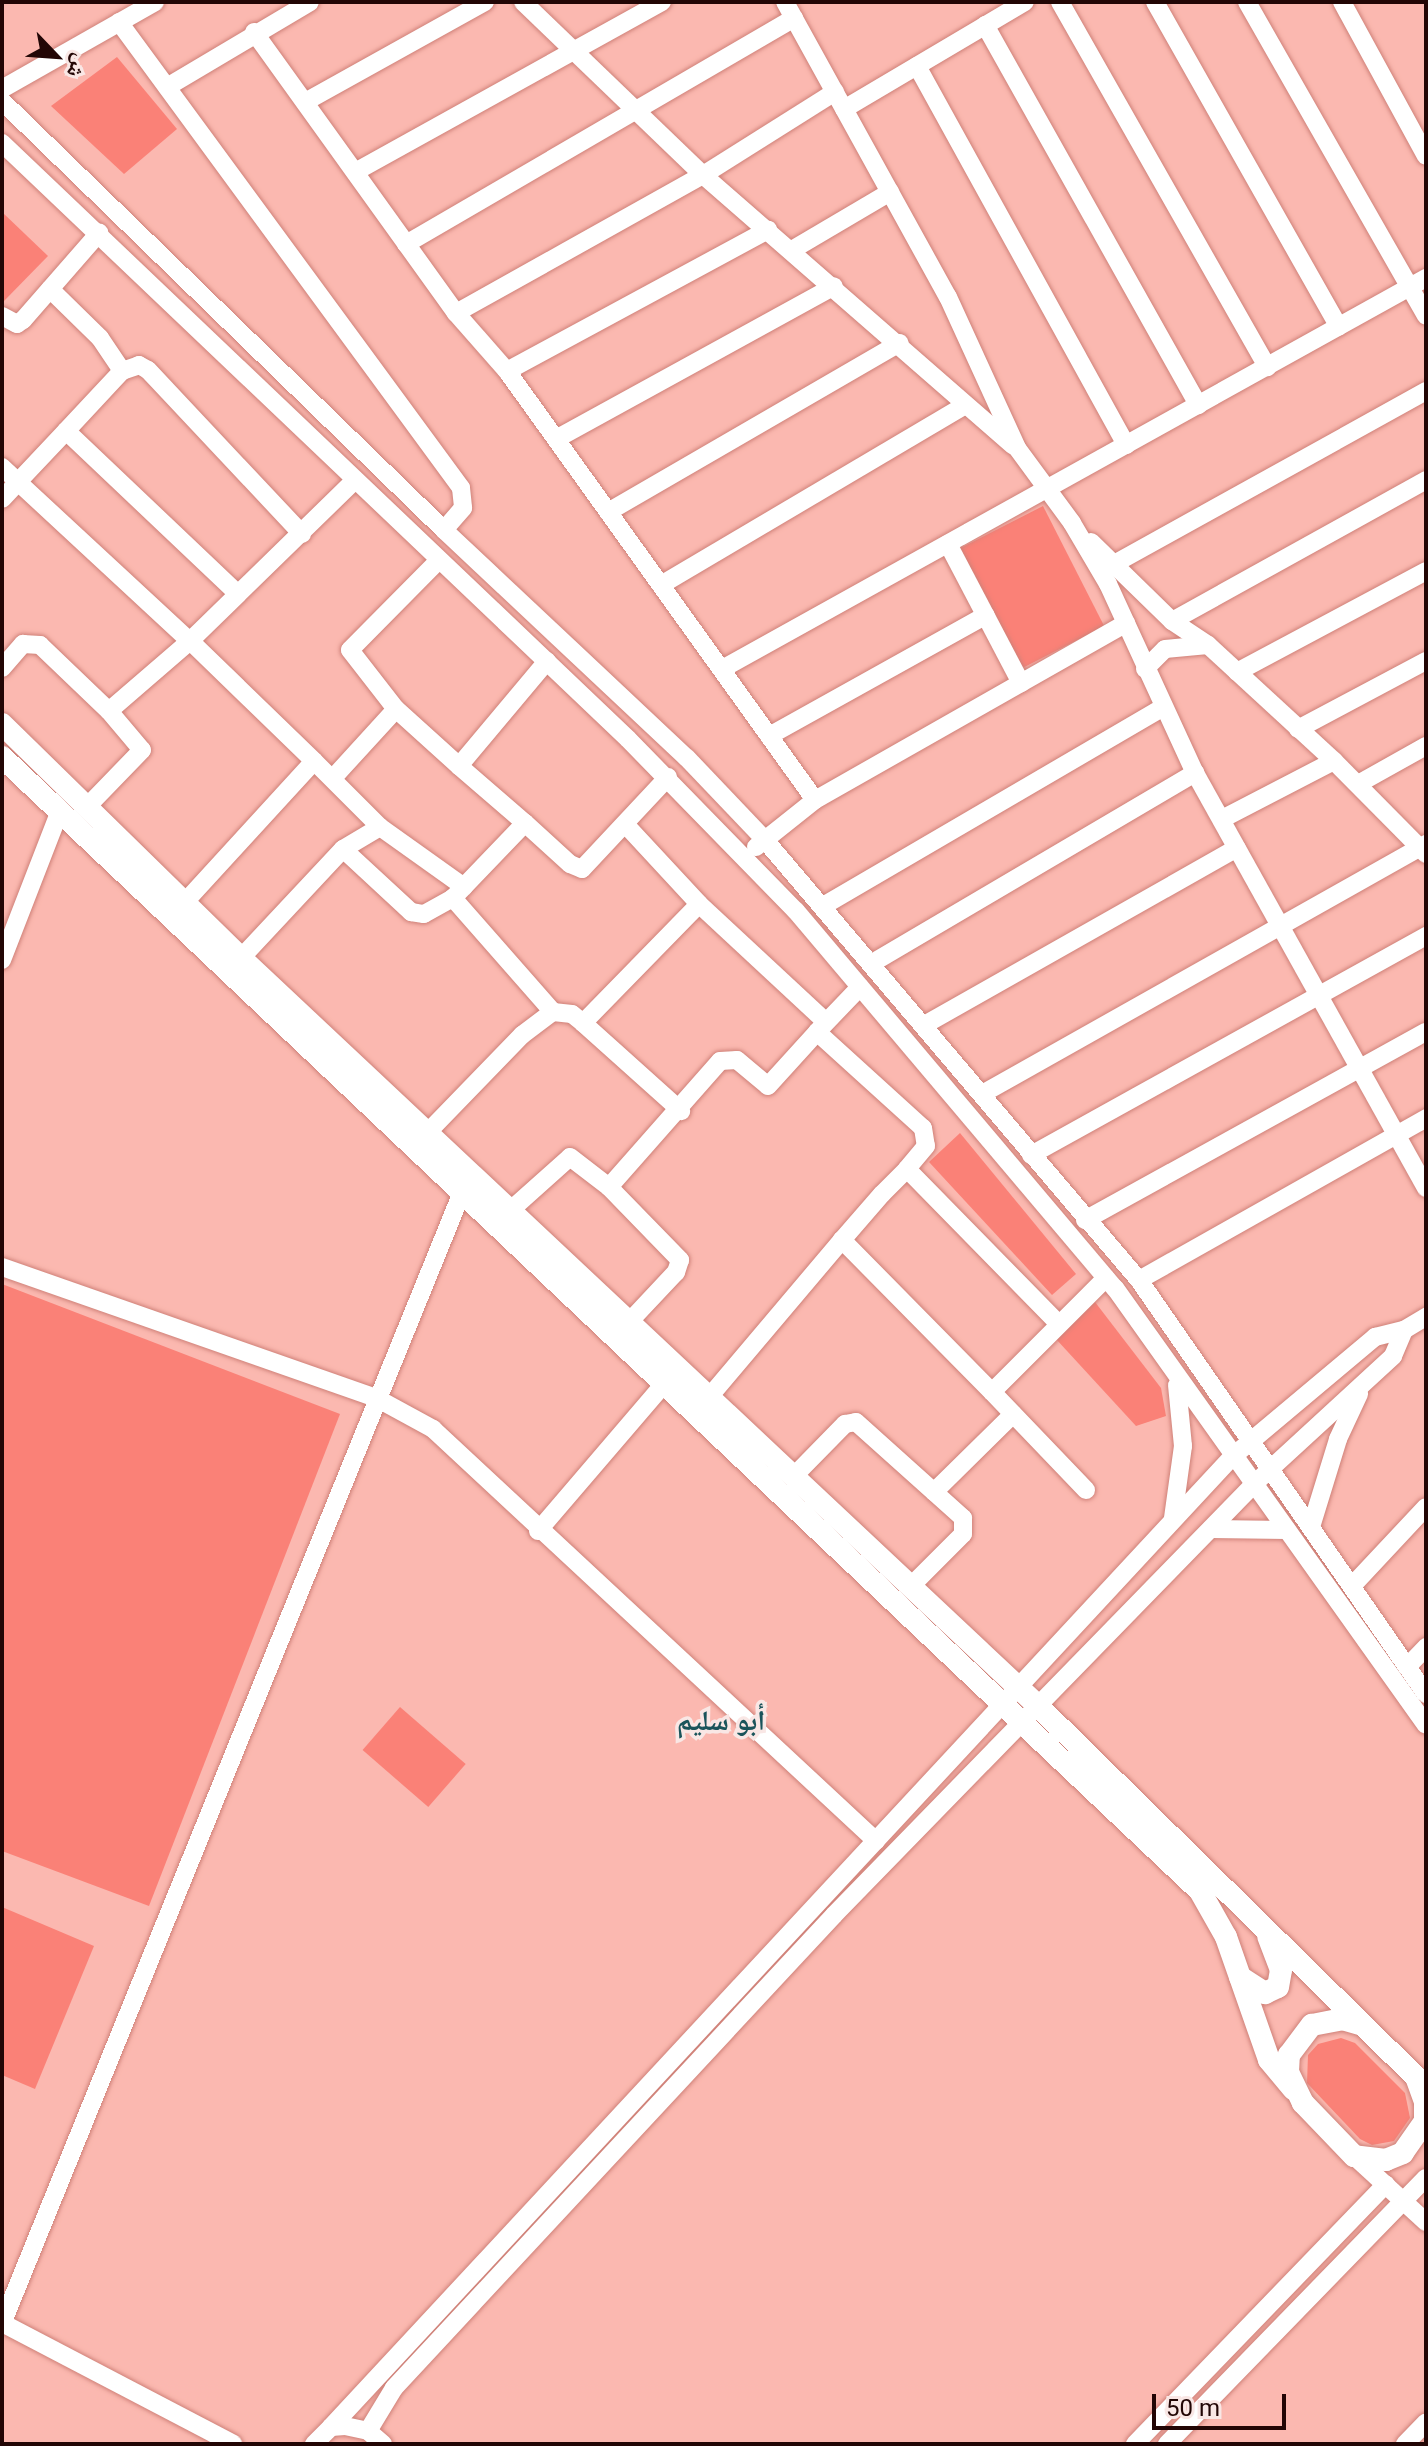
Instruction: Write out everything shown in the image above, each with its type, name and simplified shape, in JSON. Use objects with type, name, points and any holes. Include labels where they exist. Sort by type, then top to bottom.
[{"type":"main road","points":[[2,724],[241,958],[513,1208],[1036,1704],[1421,2081],[1425,2121],[1403,2153],[1386,2160]]},
{"type":"main road","points":[[2,757],[273,1011],[379,1118],[1200,1891],[1226,1937],[1269,2060],[1354,2156],[1386,2160],[1426,2158]]},
{"type":"main road","points":[[379,1118],[394,1100]]},
{"type":"main road","points":[[714,1433],[732,1416]]},
{"type":"main road","points":[[1240,1977],[1265,1993],[1278,1987],[1281,1970],[1264,1927]]},
{"type":"main road","points":[[1293,2089],[1289,2055],[1299,2037],[1325,2020],[1360,2024]]},
{"type":"street","points":[[2,89],[155,2]]},
{"type":"street","points":[[167,87],[254,32],[310,2]]},
{"type":"street","points":[[305,102],[485,2]]},
{"type":"street","points":[[523,2],[703,175],[1017,448]]},
{"type":"street","points":[[355,172],[662,2]]},
{"type":"street","points":[[844,109],[1025,2]]},
{"type":"street","points":[[1060,2],[1267,367]]},
{"type":"street","points":[[1247,2],[1426,316]]},
{"type":"street","points":[[1342,2],[1426,156]]},
{"type":"street","points":[[1162,5],[1339,327]]},
{"type":"street","points":[[406,244],[638,113],[789,10],[948,297],[1017,448],[1072,523],[1126,623],[1195,773],[1319,996],[1356,1070],[1426,1188]]},
{"type":"street","points":[[119,22],[461,488],[463,508],[444,530]]},
{"type":"street","points":[[985,25],[1198,405]]},
{"type":"street","points":[[254,32],[456,313],[507,371],[815,800]]},
{"type":"street","points":[[917,66],[1126,445]]},
{"type":"street","points":[[456,313],[703,175],[835,92]]},
{"type":"street","points":[[2,101],[444,530],[645,717],[765,840],[874,962],[1085,1220],[1139,1280],[1248,1442],[1311,1527],[1426,1694]]},
{"type":"street","points":[[2,143],[99,233],[353,482],[668,777],[744,855],[1106,1278],[1426,1725]]},
{"type":"street","points":[[792,250],[890,192]]},
{"type":"street","points":[[507,371],[768,230]]},
{"type":"street","points":[[2,316],[17,324],[99,233]]},
{"type":"street","points":[[722,669],[1426,278]]},
{"type":"street","points":[[556,439],[834,286]]},
{"type":"street","points":[[50,289],[100,338],[122,371]]},
{"type":"street","points":[[200,332],[218,311]]},
{"type":"street","points":[[608,512],[899,343]]},
{"type":"street","points":[[2,499],[122,371],[139,365],[148,370],[302,534]]},
{"type":"street","points":[[1114,564],[1426,391]]},
{"type":"street","points":[[661,585],[965,405]]},
{"type":"street","points":[[66,431],[238,594]]},
{"type":"street","points":[[2,467],[190,641],[380,827],[459,892],[553,1012]]},
{"type":"street","points":[[1172,621],[1426,480]]},
{"type":"street","points":[[109,711],[190,641],[353,482]]},
{"type":"street","points":[[982,1094],[1424,848],[1208,645],[1172,621],[1072,523]]},
{"type":"street","points":[[948,544],[1021,683]]},
{"type":"street","points":[[438,561],[350,650],[396,709],[570,864],[582,869],[668,777]]},
{"type":"street","points":[[1237,672],[1426,571]]},
{"type":"street","points":[[769,736],[986,615]]},
{"type":"street","points":[[744,855],[815,800],[1126,623]]},
{"type":"street","points":[[2,668],[23,644],[40,645],[109,711],[142,750],[88,806]]},
{"type":"street","points":[[1145,669],[1165,649],[1208,645]]},
{"type":"street","points":[[459,766],[547,661]]},
{"type":"street","points":[[1298,729],[1426,661]]},
{"type":"street","points":[[823,906],[1163,707]]},
{"type":"street","points":[[333,778],[396,709]]},
{"type":"street","points":[[1358,784],[1426,746]]},
{"type":"street","points":[[185,902],[314,761]]},
{"type":"street","points":[[1222,819],[1334,761]]},
{"type":"street","points":[[874,962],[1195,773]]},
{"type":"street","points":[[2,960],[59,813]]},
{"type":"street","points":[[343,849],[411,912],[424,914],[459,892],[525,823]]},
{"type":"street","points":[[625,824],[699,904],[923,1128],[926,1146],[710,1396]]},
{"type":"street","points":[[241,958],[343,849],[380,827]]},
{"type":"street","points":[[926,1024],[1237,848]]},
{"type":"street","points":[[583,1023],[699,904]]},
{"type":"street","points":[[1031,1155],[1426,936]]},
{"type":"street","points":[[609,1187],[681,1111],[720,1061],[737,1060],[768,1086],[860,987]]},
{"type":"street","points":[[429,1131],[522,1035],[553,1012],[572,1014],[681,1111]]},
{"type":"street","points":[[1085,1220],[1426,1032]]},
{"type":"street","points":[[1139,1280],[1426,1118]]},
{"type":"street","points":[[513,1208],[570,1157],[609,1187],[680,1260],[676,1272],[631,1320]]},
{"type":"street","points":[[907,1169],[1058,1323]]},
{"type":"street","points":[[233,2444],[2,2324],[461,1195]]},
{"type":"street","points":[[842,1240],[1086,1490]]},
{"type":"street","points":[[2,1267],[378,1399],[433,1429],[538,1531],[876,1841]]},
{"type":"street","points":[[992,1392],[1106,1278]]},
{"type":"street","points":[[314,2444],[553,2203],[1010,1714],[1018,1688],[1232,1457],[1375,1337],[1404,1330],[1426,1317]]},
{"type":"street","points":[[368,2431],[394,2388],[553,2203],[876,1841],[1010,1714],[1036,1704],[1254,1484],[1393,1356],[1404,1330]]},
{"type":"street","points":[[1170,1526],[1178,1503],[1183,1446],[1176,1379]]},
{"type":"street","points":[[1311,1527],[1338,1439],[1364,1384]]},
{"type":"street","points":[[538,1531],[663,1385]]},
{"type":"street","points":[[934,1492],[1013,1414]]},
{"type":"street","points":[[794,1476],[845,1424],[856,1422],[934,1492],[966,1527],[911,1586]]},
{"type":"street","points":[[1352,1586],[1426,1507]]},
{"type":"street","points":[[1211,1529],[1287,1530]]},
{"type":"street","points":[[1407,1667],[1426,1647]]},
{"type":"street","points":[[1354,2156],[1426,2222]]},
{"type":"street","points":[[1167,2444],[1426,2178]]},
{"type":"street","points":[[1135,2444],[1386,2184]]},
{"type":"street","points":[[1405,2444],[1426,2422]]},
{"type":"street","points":[[331,2427],[368,2431],[383,2444]]},
{"type":"shaded area","points":[[117,57],[177,129],[124,174],[51,106]]},
{"type":"shaded area","points":[[2,212],[48,256],[4,301],[2,300]]},
{"type":"shaded area","points":[[1043,506],[1104,626],[1021,669],[959,549]]},
{"type":"shaded area","points":[[960,1133],[1076,1274],[1052,1295],[929,1162]]},
{"type":"shaded area","points":[[2,1284],[340,1414],[149,1906],[2,1851]]},
{"type":"shaded area","points":[[1095,1302],[1161,1388],[1166,1416],[1136,1426],[1056,1339]]},
{"type":"shaded area","points":[[400,1707],[466,1764],[428,1807],[363,1750]]},
{"type":"shaded area","points":[[2,1907],[94,1946],[35,2089],[2,2075]]},
{"type":"shaded area","points":[[1341,2038],[1355,2043],[1405,2093],[1410,2118],[1394,2141],[1372,2145],[1360,2139],[1307,2083],[1308,2055],[1318,2044]]},
{"type":"district","name":"أبو سليم","points":[[721,1721]]}]
